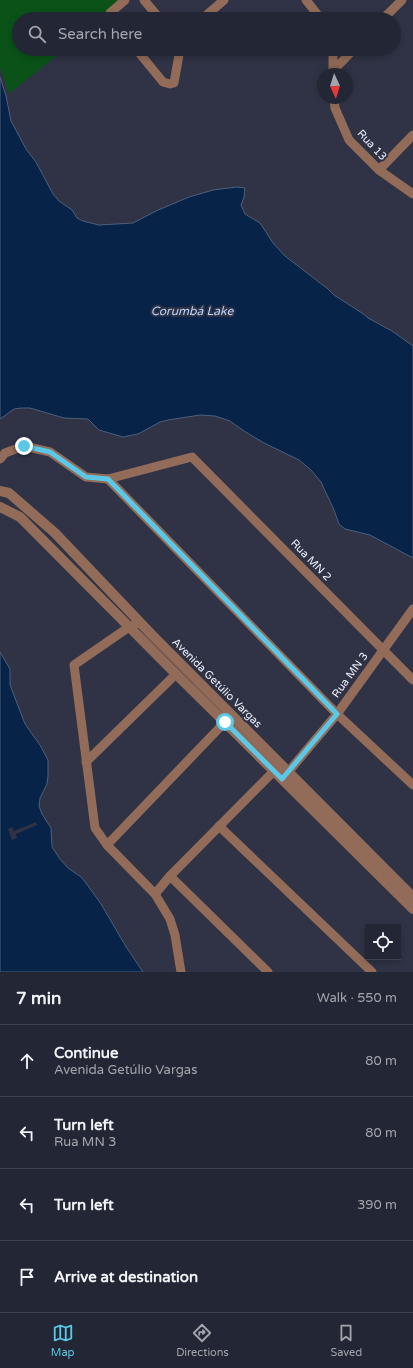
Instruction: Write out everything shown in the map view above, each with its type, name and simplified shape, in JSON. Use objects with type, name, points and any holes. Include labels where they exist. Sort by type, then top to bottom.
[{"type":"street","points":[[110,12],[125,0]]},
{"type":"street","points":[[144,0],[154,12]]},
{"type":"street","points":[[210,12],[224,0]]},
{"type":"street","points":[[306,0],[315,12]]},
{"type":"street","points":[[390,12],[402,0]]},
{"type":"street","points":[[142,56],[163,82],[170,84],[174,83],[179,56]]},
{"type":"street","points":[[333,56],[333,68]]},
{"type":"street","points":[[337,68],[348,56]]},
{"type":"street","name":"Rua 13","points":[[335,104],[349,140],[379,170],[413,194]]},
{"type":"street","points":[[379,170],[413,135]]},
{"type":"street","points":[[0,459],[5,453],[24,446],[50,452],[86,477],[108,479],[337,714],[413,785]]},
{"type":"street","name":"Rua MN 2","points":[[108,479],[192,457],[413,680]]},
{"type":"street","name":"Avenida Getúlio Vargas","points":[[0,491],[9,493],[55,533],[413,909]]},
{"type":"street","name":"Avenida Getúlio Vargas","points":[[0,507],[20,516],[274,771],[286,776],[413,897]]},
{"type":"street","name":"Rua MN 3","points":[[286,776],[337,714],[413,609]]},
{"type":"street","points":[[140,622],[129,627],[74,665],[95,828],[107,845],[155,894],[170,919],[175,935],[181,972]]},
{"type":"street","points":[[86,762],[176,674]]},
{"type":"street","points":[[107,845],[225,722]]},
{"type":"street","points":[[155,894],[170,876],[274,771]]},
{"type":"street","points":[[219,826],[372,972]]},
{"type":"street","points":[[170,876],[268,972]]},
{"type":"green space","points":[[0,0],[125,0],[110,12],[12,12],[12,56],[56,56],[9,94],[0,67]]},
{"type":"water","name":"Corumbá Lake","points":[[0,77],[6,96],[11,121],[26,149],[36,162],[53,194],[59,201],[72,210],[77,218],[99,225],[133,223],[189,197],[213,190],[237,187],[245,188],[241,205],[245,214],[260,223],[273,243],[285,256],[334,295],[368,318],[392,331],[413,346],[413,558],[370,535],[345,529],[339,524],[321,482],[311,470],[299,460],[264,443],[230,421],[215,416],[200,415],[160,422],[138,434],[123,437],[99,430],[88,419],[64,418],[30,408],[14,409],[0,419]]},
{"type":"water","points":[[0,652],[10,669],[10,685],[25,724],[40,745],[48,760],[47,784],[40,798],[39,806],[51,828],[52,847],[68,868],[81,877],[86,883],[101,904],[143,972],[0,972]]},
{"type":"pier","points":[[36,822],[37,825],[16,834],[17,838],[12,840],[8,829],[12,827],[14,831]]},
{"type":"route","points":[[24,446],[50,452],[86,477],[108,479],[337,714],[282,779],[225,722]]}]
